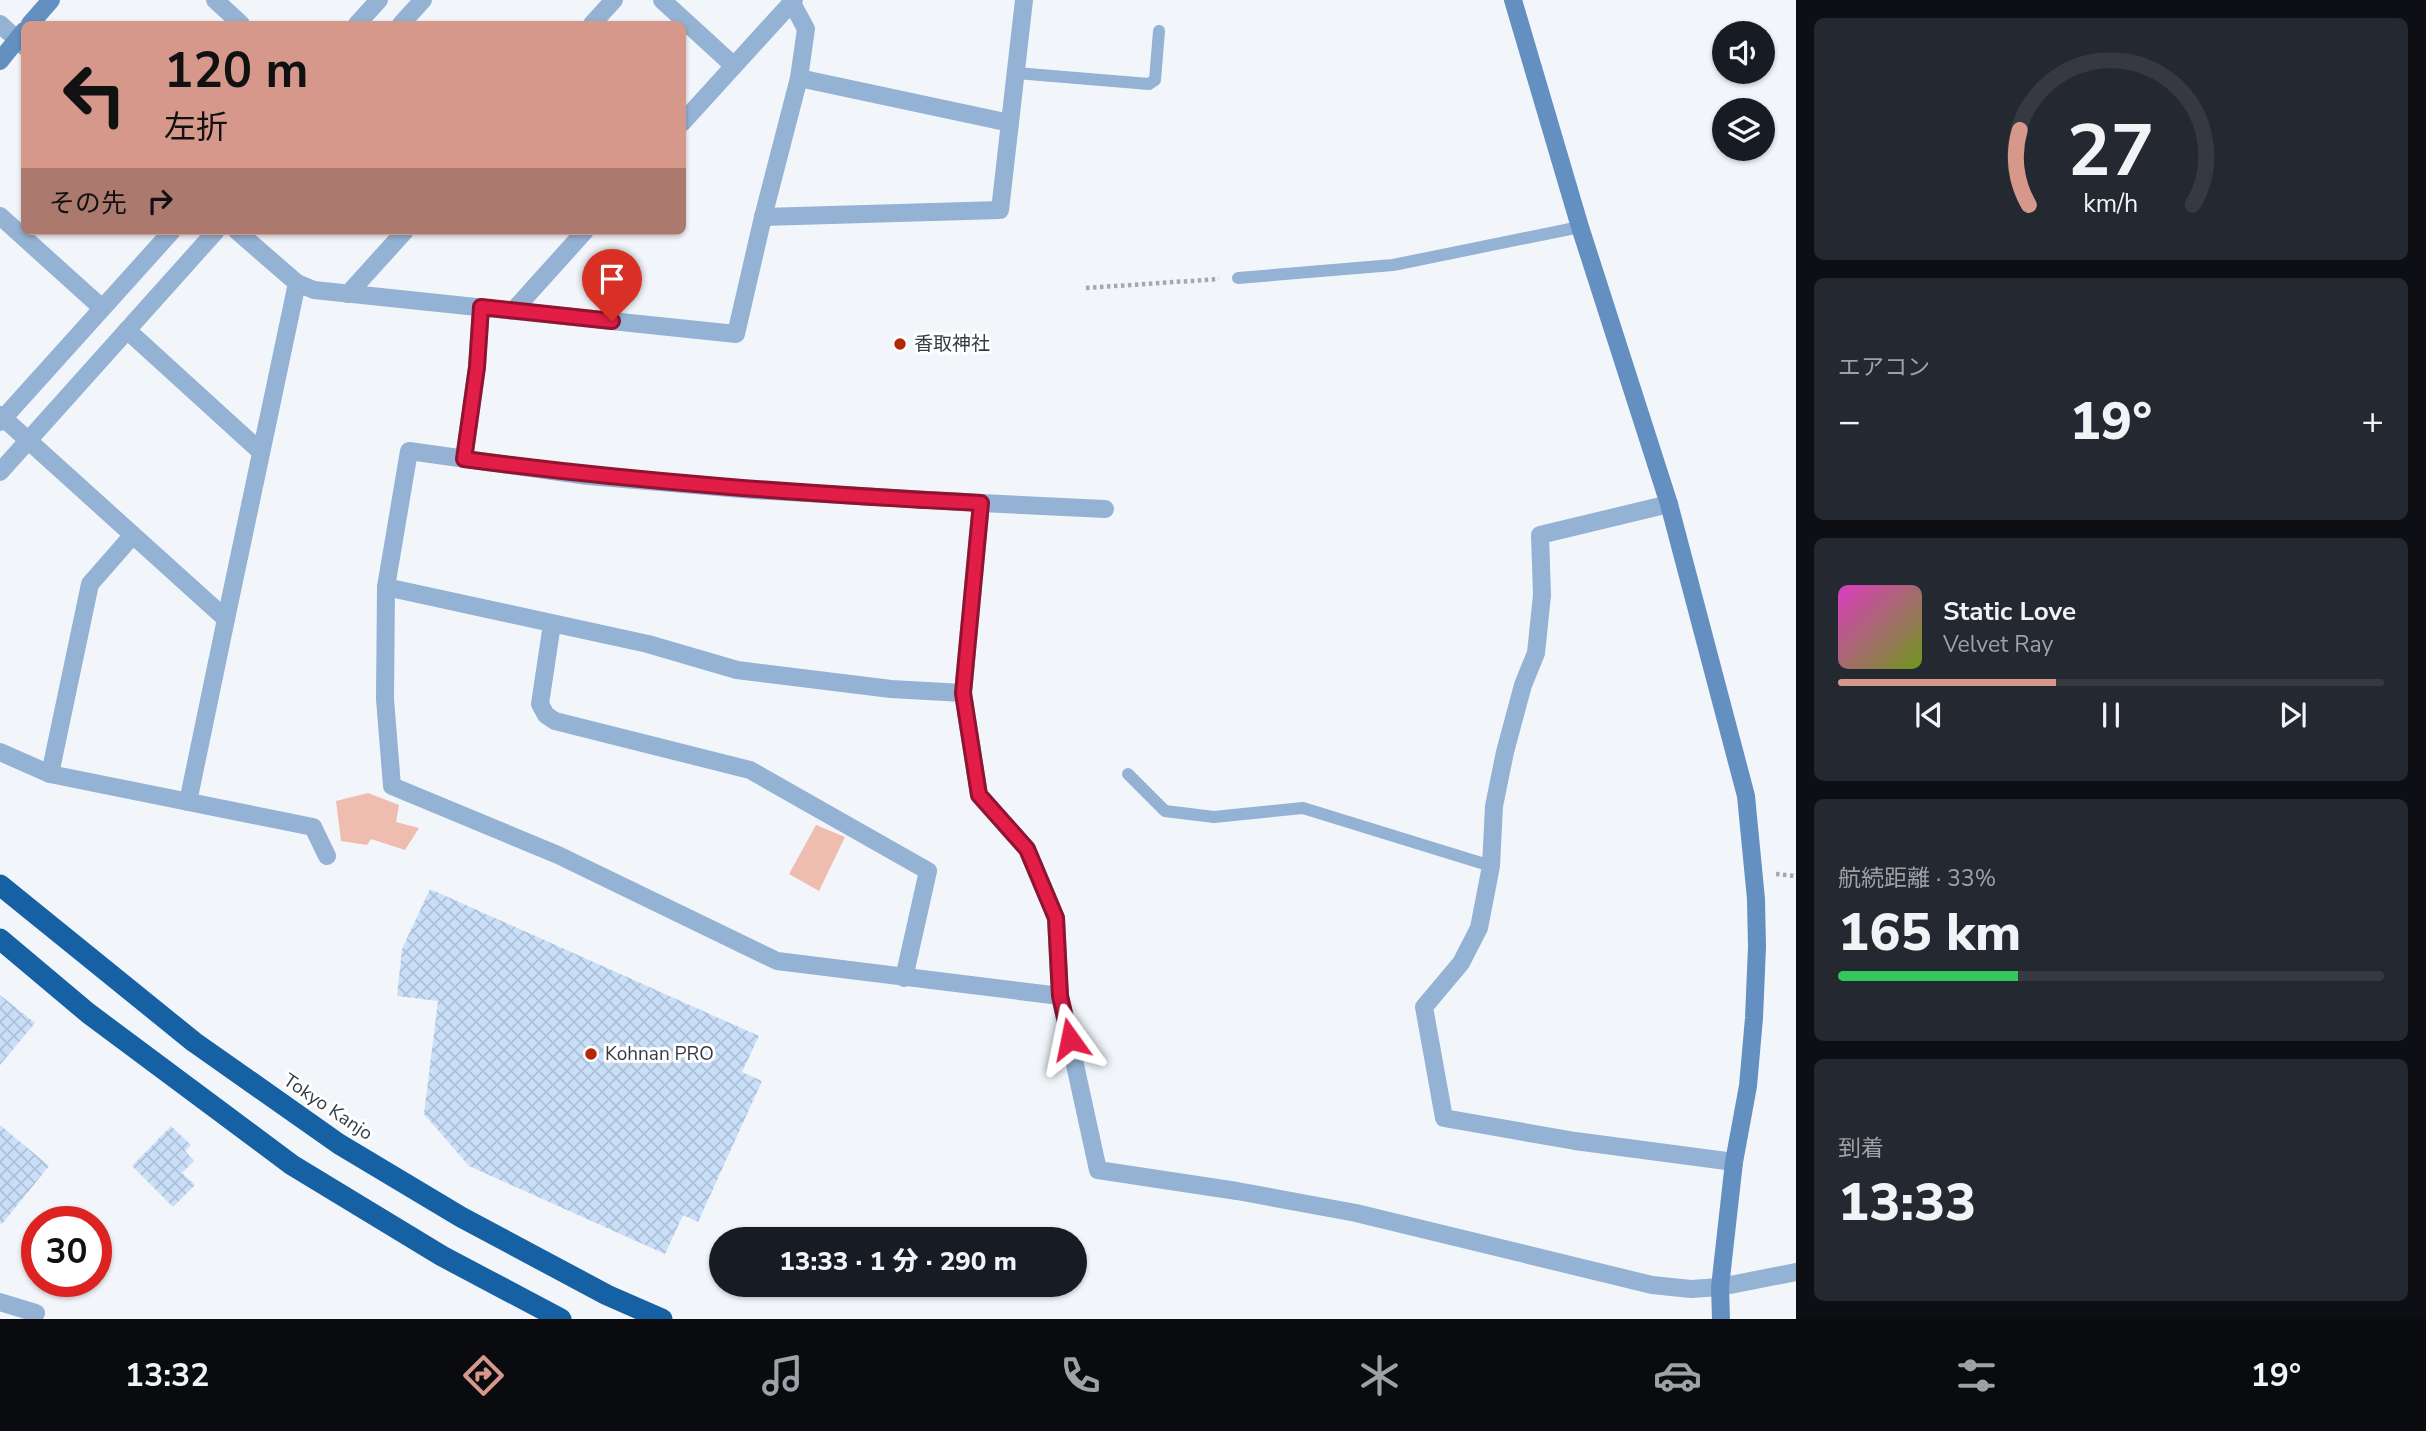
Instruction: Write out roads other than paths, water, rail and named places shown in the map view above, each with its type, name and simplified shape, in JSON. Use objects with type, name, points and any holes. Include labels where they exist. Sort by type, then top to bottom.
[{"type":"highway","name":"Tokyo Kanjo","points":[[0,885],[194,1042],[339,1144],[461,1217],[607,1295],[662,1319]]},
{"type":"highway","points":[[0,939],[88,1013],[292,1165],[442,1256],[561,1319]]},
{"type":"street","points":[[33,21],[51,0]]},
{"type":"street","points":[[215,0],[239,21]]},
{"type":"street","points":[[360,21],[379,0]]},
{"type":"street","points":[[404,21],[423,0]]},
{"type":"street","points":[[595,21],[614,0]]},
{"type":"street","points":[[662,0],[685,21]]},
{"type":"street","points":[[763,217],[1000,210],[1024,0]]},
{"type":"street","points":[[1513,0],[1580,227],[1669,503],[1730,732],[1751,833],[1758,947],[1755,1018],[1748,1086],[1734,1163],[1720,1287],[1721,1319]]},
{"type":"street","points":[[242,235],[298,283],[314,290],[736,334],[799,78],[806,29],[793,1],[686,119]]},
{"type":"street","points":[[686,22],[734,66]]},
{"type":"street","points":[[0,24],[21,38]]},
{"type":"street","points":[[0,61],[21,40]]},
{"type":"street","points":[[799,78],[1010,123]]},
{"type":"street","points":[[0,216],[21,235]]},
{"type":"street","points":[[21,235],[102,308]]},
{"type":"street","points":[[168,235],[1,418],[226,619]]},
{"type":"street","points":[[0,472],[212,235]]},
{"type":"street","points":[[348,294],[401,235]]},
{"type":"street","points":[[513,311],[581,235]]},
{"type":"street","points":[[188,802],[298,283]]},
{"type":"street","points":[[464,459],[477,367],[481,307]]},
{"type":"street","points":[[127,330],[261,451]]},
{"type":"street","points":[[1060,996],[777,961],[558,855],[392,786],[385,699],[386,587],[409,451],[588,475],[753,490],[1105,509]]},
{"type":"street","points":[[981,503],[963,693],[979,795],[1027,849],[1056,918],[1060,996],[1098,1170],[1237,1191],[1356,1213],[1653,1285],[1691,1289],[1720,1287],[1796,1272]]},
{"type":"street","points":[[1669,503],[1540,535],[1542,595],[1535,653],[1505,752],[1494,806],[1491,866],[1479,928],[1461,963],[1424,1007],[1444,1118],[1575,1141],[1734,1163]]},
{"type":"street","points":[[50,774],[90,584],[132,536]]},
{"type":"street","points":[[386,587],[648,644],[737,670],[891,690],[963,693]]},
{"type":"street","points":[[552,624],[540,704],[546,715],[555,721],[750,770],[929,871],[904,978]]},
{"type":"street","points":[[0,752],[50,774],[313,827],[327,856]]},
{"type":"street","points":[[0,1302],[36,1313]]},
{"type":"lane","points":[[1016,73],[1149,84],[1155,80],[1159,31]]},
{"type":"lane","points":[[1238,278],[1393,265],[1580,227]]},
{"type":"lane","points":[[1128,774],[1165,811],[1214,817],[1303,808],[1491,866]]},
{"type":"place","name":"香取神社","points":[[900,344]]},
{"type":"place","name":"Kohnan PRO","points":[[591,1054]]}]
